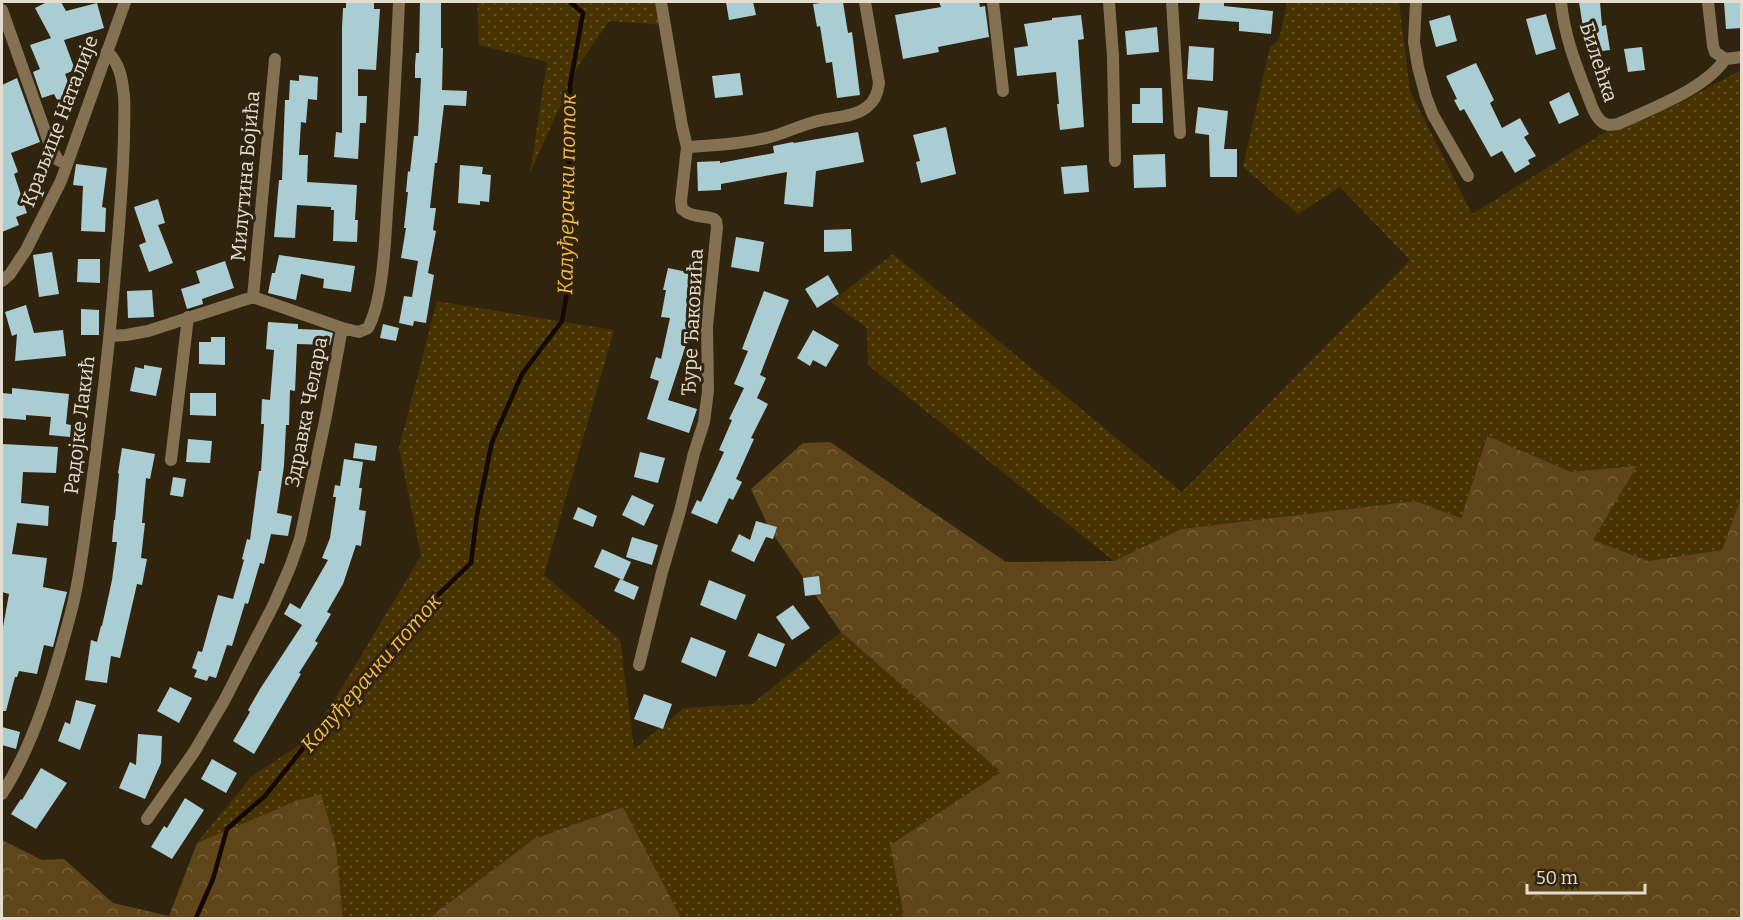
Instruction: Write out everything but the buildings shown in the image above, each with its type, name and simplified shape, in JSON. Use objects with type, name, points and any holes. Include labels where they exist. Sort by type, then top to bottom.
[{"type":"street","name":"Краљице Наталије","points":[[2,281],[10,274],[31,241],[52,200],[125,2]]},
{"type":"street","name":"Здравка Челара","points":[[147,819],[194,752],[240,672],[290,567],[300,539],[342,328],[359,332],[369,328],[375,312],[384,251],[396,90],[399,2]]},
{"type":"street","name":"Ђуре Ђаковића","points":[[639,664],[704,422],[708,391],[707,327],[717,224],[711,218],[695,217],[682,209],[687,147],[661,2]]},
{"type":"street","points":[[687,147],[771,137],[815,122],[866,109],[878,93],[879,83],[866,2]]},
{"type":"street","points":[[993,2],[1003,91]]},
{"type":"street","points":[[1109,2],[1113,56],[1115,161]]},
{"type":"street","points":[[1172,2],[1180,133]]},
{"type":"street","points":[[1416,2],[1414,42],[1418,67],[1433,115],[1468,176]]},
{"type":"street","name":"Билећка","points":[[1561,2],[1569,42],[1596,116],[1610,126],[1665,103],[1711,75],[1725,59]]},
{"type":"street","points":[[1708,2],[1715,52],[1725,59],[1742,57]]},
{"type":"street","points":[[2,10],[51,148],[58,160],[66,164]]},
{"type":"street","name":"Радојке Лакић","points":[[2,794],[21,759],[32,732],[71,612],[94,471],[110,336],[123,179],[124,99],[116,60],[107,51]]},
{"type":"street","name":"Милутина Бојића","points":[[253,297],[275,59]]},
{"type":"street","points":[[110,336],[148,331],[253,297],[342,328]]},
{"type":"street","points":[[171,460],[188,317]]},
{"type":"shaded area","points":[[477,2],[661,2],[665,25],[609,21],[578,66],[530,173],[547,62],[479,45]]},
{"type":"shaded area","points":[[1287,2],[1399,2],[1410,91],[1472,214],[1618,124],[1676,105],[1741,70],[1742,498],[1722,550],[1648,561],[1593,540],[1636,467],[1572,473],[1486,437],[1461,518],[1415,501],[1181,529],[1114,561],[868,365],[867,328],[831,302],[893,254],[1182,492],[1410,260],[1340,187],[1298,214],[1243,167],[1270,47],[1279,40]]},
{"type":"shaded area","points":[[437,301],[614,330],[544,575],[620,640],[634,749],[684,708],[752,704],[841,632],[1001,772],[890,845],[904,918],[681,918],[623,807],[534,839],[429,918],[343,918],[336,846],[296,801],[197,843],[252,776],[312,737],[421,556],[399,448]]},
{"type":"green space","points":[[1487,436],[1571,472],[1637,466],[1593,540],[1648,561],[1722,550],[1741,498],[1741,918],[904,918],[890,845],[1001,772],[841,632],[770,530],[751,489],[803,443],[830,442],[1006,562],[1114,561],[1181,529],[1415,501],[1461,518]]},
{"type":"green space","points":[[321,794],[336,846],[343,918],[2,918],[2,840],[42,860],[64,859],[113,903],[169,916],[197,843],[296,801]]},
{"type":"green space","points":[[623,807],[681,918],[429,918],[534,839]]},
{"type":"waterway","name":"Калуђерачки поток","points":[[196,918],[213,879],[227,829],[265,796],[407,625],[471,563],[477,515],[492,442],[522,374],[562,321],[568,287],[570,85],[583,13],[570,2]]}]
